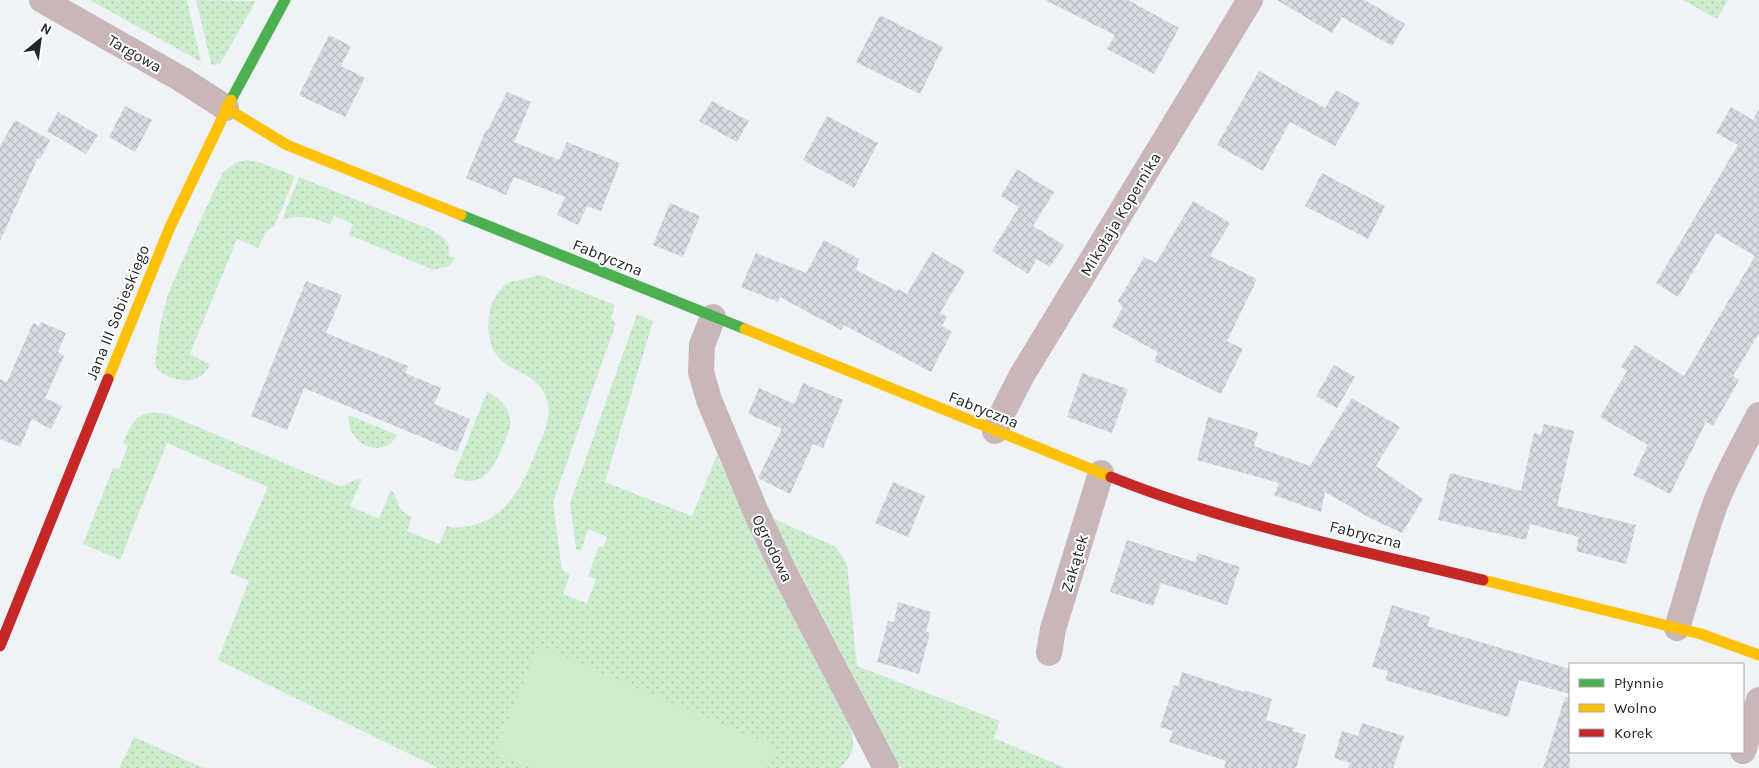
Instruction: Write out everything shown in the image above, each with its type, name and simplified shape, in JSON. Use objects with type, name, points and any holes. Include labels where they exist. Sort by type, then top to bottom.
[{"type":"street","name":"Targowa","points":[[42,0],[181,79],[226,108]]},
{"type":"street","name":"Jana III Sobieskiego","points":[[0,646],[170,227],[226,108],[285,0]]},
{"type":"street","name":"Mikołaja Kopernika","points":[[995,431],[1018,381],[1250,0]]},
{"type":"street","name":"Fabryczna","points":[[226,108],[287,145],[1132,485],[1214,512],[1271,528],[1678,628],[1708,636],[1759,655]]},
{"type":"street","name":"Ogrodowa","points":[[712,316],[702,345],[700,372],[709,400],[752,505],[886,768]]},
{"type":"street","points":[[1678,628],[1717,501],[1728,475],[1759,416]]},
{"type":"street","name":"Zakątek","points":[[1049,653],[1053,628],[1101,473]]},
{"type":"street","points":[[1744,748],[1759,700]]},
{"type":"street","points":[[1737,768],[1742,753]]},
{"type":"green space","points":[[90,0],[187,0],[201,62]]},
{"type":"green space","points":[[196,0],[256,1],[220,64],[212,65],[211,63]]},
{"type":"green space","points":[[1683,0],[1728,0],[1717,19]]},
{"type":"green space","points":[[246,160],[259,162],[295,176],[275,225],[266,232],[258,248],[237,239],[190,354],[210,364],[207,370],[198,377],[188,380],[167,376],[157,369],[155,364],[160,326],[168,294],[223,172],[235,163]]},
{"type":"green space","points":[[299,177],[430,229],[445,239],[449,250],[448,255],[455,258],[449,266],[434,270],[349,235],[353,224],[334,216],[330,225],[319,220],[307,218],[295,217],[282,220]]},
{"type":"green space","points":[[540,275],[615,305],[611,318],[616,323],[553,502],[562,570],[570,574],[563,594],[587,603],[596,579],[588,576],[599,546],[603,547],[607,537],[588,529],[581,551],[576,549],[570,503],[637,314],[653,321],[605,482],[692,516],[717,455],[762,552],[849,723],[853,747],[849,757],[840,768],[438,768],[218,660],[249,581],[230,573],[268,487],[167,443],[120,560],[83,544],[113,468],[119,469],[128,446],[123,443],[130,427],[138,417],[150,413],[167,414],[339,486],[362,479],[350,506],[379,519],[391,490],[402,511],[412,517],[407,531],[439,544],[447,526],[456,528],[469,526],[483,522],[495,515],[514,496],[521,485],[545,431],[549,410],[544,393],[538,385],[532,379],[508,366],[495,353],[489,336],[489,316],[495,297],[507,284]]},
{"type":"green space","points":[[487,392],[502,402],[510,416],[510,428],[502,449],[491,469],[484,476],[476,480],[466,481],[453,477]]},
{"type":"green space","points":[[349,415],[397,435],[390,443],[383,447],[374,448],[366,446],[358,441],[353,434],[349,425]]},
{"type":"green space","points":[[772,518],[836,547],[847,564],[857,666],[1000,721],[994,738],[1066,768],[901,768]]},
{"type":"green space","points":[[539,646],[776,747],[767,768],[530,768],[494,753]]},
{"type":"green space","points":[[134,737],[204,768],[119,768]]},
{"type":"building","points":[[1045,0],[1128,0],[1179,28],[1154,74],[1107,49],[1115,35]]},
{"type":"building","points":[[1277,0],[1365,0],[1405,24],[1392,46],[1342,17],[1332,33]]},
{"type":"building","points":[[880,15],[943,47],[920,94],[856,62]]},
{"type":"building","points":[[329,35],[351,46],[341,66],[365,78],[345,117],[299,95]]},
{"type":"building","points":[[1259,71],[1325,108],[1336,90],[1360,103],[1335,146],[1290,122],[1263,171],[1217,145]]},
{"type":"building","points":[[507,92],[531,102],[514,142],[559,160],[567,142],[620,163],[601,211],[587,206],[578,225],[557,215],[565,197],[514,177],[506,195],[466,178],[486,130],[488,130]]},
{"type":"building","points":[[712,101],[749,121],[737,142],[699,121]]},
{"type":"building","points":[[125,106],[152,120],[135,152],[109,137]]},
{"type":"building","points":[[1731,107],[1753,120],[1759,109],[1759,333],[1733,376],[1739,380],[1713,426],[1706,422],[1670,494],[1633,475],[1648,445],[1600,417],[1627,371],[1621,367],[1635,345],[1684,376],[1755,256],[1716,233],[1678,297],[1656,283],[1738,145],[1716,133]]},
{"type":"building","points":[[58,112],[98,135],[86,154],[47,131]]},
{"type":"building","points":[[827,116],[878,143],[854,188],[803,160]]},
{"type":"building","points":[[15,120],[50,140],[40,159],[38,158],[0,241],[0,146]]},
{"type":"building","points":[[1017,169],[1054,192],[1033,226],[1064,245],[1050,267],[1037,259],[1028,274],[992,251],[1019,207],[1001,196]]},
{"type":"building","points":[[1322,173],[1385,206],[1368,239],[1305,206]]},
{"type":"building","points":[[1193,201],[1230,223],[1210,256],[1257,279],[1227,341],[1243,349],[1221,394],[1154,361],[1158,352],[1112,327],[1123,307],[1118,301],[1144,257],[1156,263]]},
{"type":"building","points":[[670,203],[700,216],[683,257],[653,245]]},
{"type":"building","points":[[824,240],[859,259],[856,270],[897,291],[898,289],[907,294],[932,252],[965,271],[940,313],[947,317],[942,326],[952,332],[931,372],[844,325],[841,330],[780,297],[778,302],[741,287],[756,253],[806,273]]},
{"type":"building","points":[[306,281],[342,295],[326,333],[408,366],[405,373],[441,388],[434,404],[470,419],[457,452],[304,388],[287,430],[251,416]]},
{"type":"building","points":[[41,322],[66,333],[58,352],[64,356],[45,398],[62,406],[51,429],[32,419],[20,447],[0,439],[0,379],[7,382],[33,323],[39,326]]},
{"type":"building","points":[[1334,365],[1355,377],[1337,408],[1316,396]]},
{"type":"building","points":[[1082,373],[1128,389],[1112,433],[1067,417]]},
{"type":"building","points":[[803,383],[843,400],[823,448],[813,444],[790,494],[758,478],[782,429],[748,414],[759,388],[794,404]]},
{"type":"building","points":[[1352,398],[1400,427],[1376,466],[1423,499],[1402,533],[1370,518],[1325,492],[1321,512],[1274,495],[1279,483],[1197,460],[1208,417],[1258,432],[1254,446],[1310,466]]},
{"type":"building","points":[[1544,424],[1574,431],[1557,506],[1636,525],[1626,564],[1576,551],[1579,537],[1530,524],[1526,540],[1438,520],[1450,473],[1521,491],[1534,433],[1541,435]]},
{"type":"building","points":[[893,482],[925,496],[908,537],[875,523]]},
{"type":"building","points":[[1127,540],[1195,562],[1198,553],[1240,567],[1227,605],[1161,583],[1153,606],[1110,592]]},
{"type":"building","points":[[898,602],[931,612],[926,632],[930,633],[919,674],[877,662],[888,621],[894,622]]},
{"type":"building","points":[[1392,605],[1430,617],[1427,626],[1569,669],[1569,694],[1519,680],[1508,717],[1385,680],[1388,671],[1372,667]]},
{"type":"building","points":[[1182,672],[1272,699],[1266,720],[1294,728],[1293,731],[1306,735],[1296,768],[1224,768],[1226,761],[1169,742],[1173,731],[1160,727],[1174,685],[1178,687]]},
{"type":"building","points":[[1565,697],[1569,698],[1570,768],[1543,768]]},
{"type":"building","points":[[1362,723],[1404,736],[1393,768],[1348,768],[1350,763],[1334,758],[1342,731],[1358,736]]},
{"type":"traffic: fast","points":[[231,100],[285,0]]},
{"type":"traffic: fast","points":[[461,215],[745,329]]},
{"type":"traffic: slow","points":[[108,379],[170,227],[231,100]]},
{"type":"traffic: slow","points":[[226,108],[287,145],[461,215]]},
{"type":"traffic: slow","points":[[745,329],[1111,477]]},
{"type":"traffic: slow","points":[[1483,580],[1701,634],[1759,655]]},
{"type":"traffic: jam","points":[[0,646],[108,379]]},
{"type":"traffic: jam","points":[[1111,477],[1156,494],[1249,523],[1483,580]]}]
